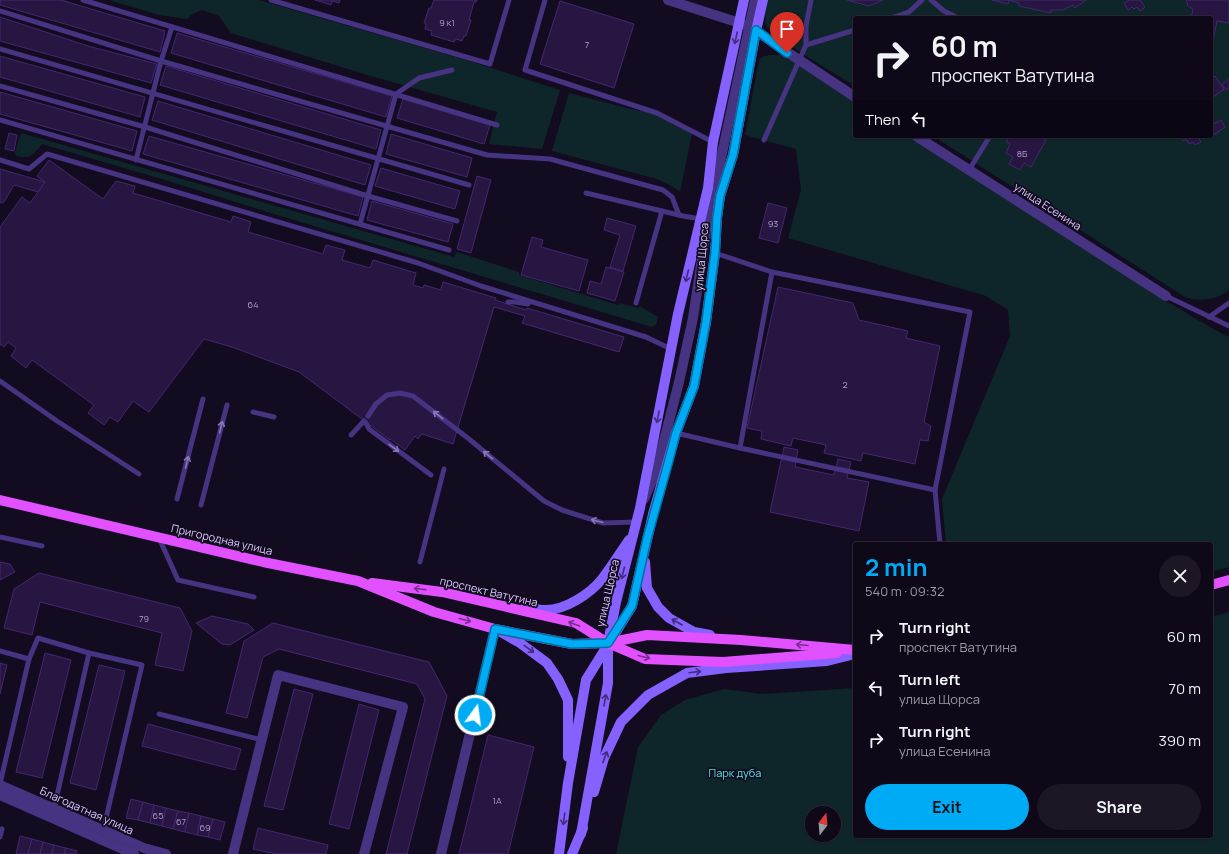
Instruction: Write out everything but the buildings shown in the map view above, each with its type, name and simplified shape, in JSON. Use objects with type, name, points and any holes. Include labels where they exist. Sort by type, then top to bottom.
[{"type":"main road","name":"улица Щорса","points":[[608,643],[632,606],[653,514],[676,433],[694,386],[706,322],[715,253],[720,196],[733,155],[748,26],[744,0]]},
{"type":"main road","name":"улица Щорса","points":[[608,643],[616,602],[640,508],[671,349],[708,188],[713,142],[748,26],[763,0]]},
{"type":"main road","name":"Пригородная улица","points":[[0,500],[263,562],[358,581],[434,612]]},
{"type":"main road","points":[[442,592],[544,610],[557,609],[569,605],[587,593],[602,580],[633,533]]},
{"type":"main road","points":[[647,539],[645,567],[647,588],[658,607],[669,618],[694,632],[741,640]]},
{"type":"main road","points":[[1213,584],[1229,580]]},
{"type":"main road","name":"проспект Ватутина","points":[[358,581],[442,592],[576,623],[608,643],[645,659],[723,662],[853,652]]},
{"type":"main road","name":"проспект Ватутина","points":[[434,612],[495,629],[572,644],[608,643],[648,635],[741,640],[853,652]]},
{"type":"main road","points":[[495,629],[520,643],[547,663],[558,679],[568,700],[568,783]]},
{"type":"main road","points":[[559,854],[568,783],[586,680],[608,643]]},
{"type":"main road","points":[[581,834],[608,683],[608,643]]},
{"type":"main road","points":[[572,854],[581,834],[604,758],[621,722],[648,695],[687,673],[726,668],[827,661],[853,653]]},
{"type":"street","points":[[668,0],[748,26],[853,96]]},
{"type":"street","name":"улица Щорса","points":[[640,508],[656,472],[681,375],[693,318],[708,219],[748,26],[756,0]]},
{"type":"street","name":"улица Есенина","points":[[919,138],[1166,296]]},
{"type":"street","name":"улица Щорса","points":[[653,514],[656,472]]},
{"type":"street","points":[[441,854],[495,629]]},
{"type":"street","points":[[232,854],[278,675],[403,707],[364,854]]},
{"type":"street","name":"Благодатная улица","points":[[0,785],[103,831],[143,851],[166,854]]},
{"type":"street","name":"Благодатная улица","points":[[0,795],[134,854]]},
{"type":"lane","points":[[82,0],[497,125]]},
{"type":"lane","points":[[271,0],[490,64],[509,0]]},
{"type":"lane","points":[[545,0],[525,70],[657,112],[713,142]]},
{"type":"lane","points":[[764,140],[806,45],[806,26],[811,0]]},
{"type":"lane","points":[[897,16],[909,12],[922,0]]},
{"type":"lane","points":[[931,0],[944,11],[954,16]]},
{"type":"lane","points":[[0,11],[162,61],[487,155],[550,159],[663,190],[672,197],[679,215]]},
{"type":"lane","points":[[136,160],[172,27]]},
{"type":"lane","points":[[806,45],[853,31]]},
{"type":"lane","points":[[0,50],[469,186]]},
{"type":"lane","points":[[360,224],[396,94],[419,78],[452,70]]},
{"type":"lane","points":[[0,86],[145,127],[368,196],[457,220]]},
{"type":"lane","points":[[0,120],[449,250]]},
{"type":"lane","points":[[969,170],[989,138]]},
{"type":"lane","points":[[0,160],[29,168],[47,154],[418,263],[481,286],[646,337],[671,349]]},
{"type":"lane","points":[[586,193],[701,219]]},
{"type":"lane","points":[[636,303],[662,211]]},
{"type":"lane","points":[[715,253],[772,272],[970,312],[934,490],[940,542]]},
{"type":"lane","points":[[740,448],[772,272]]},
{"type":"lane","points":[[1166,296],[1229,326]]},
{"type":"lane","points":[[508,302],[524,303],[627,334]]},
{"type":"lane","points":[[1209,317],[1229,303]]},
{"type":"lane","points":[[0,381],[58,421],[140,474]]},
{"type":"lane","points":[[368,416],[376,404],[387,395],[400,393],[412,396],[469,439],[544,501],[562,510],[603,523],[636,522]]},
{"type":"lane","points":[[177,499],[203,399]]},
{"type":"lane","points":[[201,505],[227,405]]},
{"type":"lane","points":[[254,412],[274,417]]},
{"type":"lane","points":[[351,436],[365,422],[369,429],[431,475]]},
{"type":"lane","points":[[676,433],[691,435],[740,448],[934,490]]},
{"type":"lane","points":[[420,562],[444,469]]},
{"type":"lane","points":[[0,537],[42,546]]},
{"type":"lane","points":[[159,537],[178,580],[254,597]]},
{"type":"lane","points":[[0,785],[29,659],[38,638],[90,653],[142,665],[103,831]]},
{"type":"lane","points":[[0,651],[29,659]]},
{"type":"lane","points":[[54,809],[90,653]]},
{"type":"lane","points":[[160,714],[262,740]]},
{"type":"lane","points":[[0,837],[2,829]]},
{"type":"green space","points":[[109,0],[259,0],[466,60],[560,90],[542,149],[489,144],[497,112],[364,74],[231,33],[219,16],[202,10],[191,15],[187,19],[159,15]]},
{"type":"green space","points":[[768,0],[1229,0],[1229,290],[1219,296],[1203,300],[1185,297],[936,138],[1213,138],[1213,16],[853,16],[853,85],[780,38],[766,25],[765,15]]},
{"type":"green space","points":[[769,55],[782,55],[853,101],[853,138],[911,138],[1164,300],[1229,337],[1229,567],[1213,571],[1213,542],[946,542],[942,499],[1010,336],[1008,310],[986,296],[788,238],[801,190],[796,149],[745,135],[759,60],[762,57]]},
{"type":"green space","points":[[569,93],[639,111],[642,110],[657,115],[692,133],[680,192],[672,186],[657,179],[552,151]]},
{"type":"green space","points":[[21,133],[454,257],[457,252],[519,272],[519,275],[618,305],[620,303],[638,308],[640,306],[658,317],[656,325],[652,327],[42,144],[31,155],[25,157],[16,156],[15,152]]},
{"type":"green space","name":"Парк дуба","points":[[1229,612],[1229,854],[616,854],[638,747],[661,715],[685,700],[724,689],[762,694],[853,688],[853,838],[1213,838],[1213,616]]},
{"type":"route","points":[[475,715],[495,629],[572,644],[608,643],[632,606],[647,539],[676,433],[694,386],[706,322],[715,253],[720,196],[733,155],[756,30],[787,53]]}]
